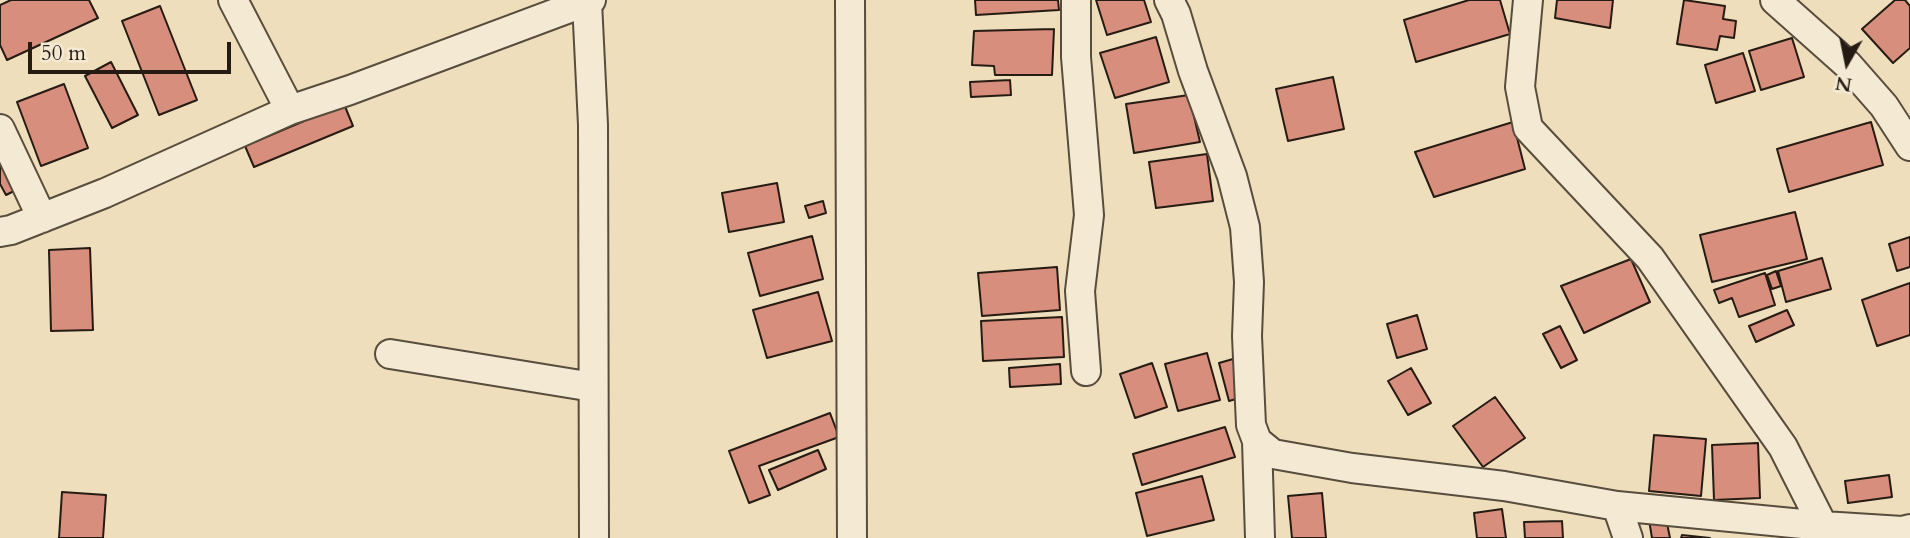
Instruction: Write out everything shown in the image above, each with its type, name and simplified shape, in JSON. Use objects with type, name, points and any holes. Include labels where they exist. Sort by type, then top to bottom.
[{"type":"street","points":[[233,0],[290,110]]},
{"type":"street","points":[[850,0],[852,538]]},
{"type":"street","points":[[1076,0],[1076,57],[1089,215],[1080,292],[1086,371]]},
{"type":"street","points":[[1169,0],[1232,176],[1245,228],[1249,282],[1247,336],[1251,425],[1257,441],[1260,538]]},
{"type":"street","points":[[1528,0],[1520,87],[1528,128],[1650,258],[1783,447],[1823,526]]},
{"type":"street","points":[[1774,0],[1848,65],[1884,106],[1910,146]]},
{"type":"street","points":[[0,232],[42,218],[290,110],[350,90],[542,9],[589,1],[593,125],[594,538]]},
{"type":"street","points":[[0,129],[42,218]]},
{"type":"street","points":[[390,354],[593,387]]},
{"type":"street","points":[[1257,441],[1273,453],[1352,468],[1504,486],[1617,506],[1906,533]]},
{"type":"street","points":[[1617,506],[1628,538]]},
{"type":"building","points":[[11,0],[89,0],[98,18],[7,60],[0,45],[0,5]]},
{"type":"building","points":[[975,0],[1058,0],[1059,10],[976,15]]},
{"type":"building","points":[[1096,0],[1144,0],[1151,22],[1107,35]]},
{"type":"building","points":[[1469,0],[1500,0],[1510,34],[1416,62],[1404,20]]},
{"type":"building","points":[[1557,0],[1613,0],[1610,28],[1555,18]]},
{"type":"building","points":[[1684,0],[1725,6],[1723,19],[1736,21],[1734,38],[1720,36],[1717,50],[1677,44]]},
{"type":"building","points":[[1895,0],[1905,0],[1910,6],[1910,48],[1893,63],[1862,29]]},
{"type":"building","points":[[160,6],[197,100],[159,115],[122,21]]},
{"type":"building","points":[[1054,29],[1052,75],[995,75],[994,66],[972,65],[974,31]]},
{"type":"building","points":[[1156,37],[1169,82],[1115,98],[1100,53]]},
{"type":"building","points":[[1792,38],[1804,77],[1761,90],[1749,51]]},
{"type":"building","points":[[1743,53],[1755,91],[1716,103],[1705,65]]},
{"type":"building","points":[[111,62],[138,115],[112,128],[85,76]]},
{"type":"building","points":[[1333,77],[1344,129],[1288,141],[1276,89]]},
{"type":"building","points":[[1010,80],[1011,95],[971,97],[970,82]]},
{"type":"building","points":[[64,84],[88,148],[41,166],[17,102]]},
{"type":"building","points":[[1189,95],[1200,142],[1134,153],[1126,104]]},
{"type":"building","points":[[344,104],[353,126],[254,167],[245,146]]},
{"type":"building","points":[[1513,122],[1525,169],[1434,197],[1415,152]]},
{"type":"building","points":[[1871,122],[1883,165],[1789,192],[1777,149]]},
{"type":"building","points":[[1207,154],[1213,201],[1156,208],[1149,162]]},
{"type":"building","points":[[0,156],[20,188],[6,195],[0,184]]},
{"type":"building","points":[[777,183],[784,222],[729,232],[722,193]]},
{"type":"building","points":[[823,201],[826,213],[809,218],[805,206]]},
{"type":"building","points":[[1795,212],[1807,259],[1712,282],[1700,235]]},
{"type":"building","points":[[812,236],[823,279],[760,296],[748,253]]},
{"type":"building","points":[[1910,237],[1910,267],[1897,271],[1889,244]]},
{"type":"building","points":[[90,248],[93,330],[51,331],[49,250]]},
{"type":"building","points":[[1822,258],[1831,289],[1786,302],[1778,271]]},
{"type":"building","points":[[1631,259],[1650,302],[1584,333],[1561,286]]},
{"type":"building","points":[[1057,267],[1060,310],[982,316],[978,273]]},
{"type":"building","points":[[1776,271],[1781,286],[1772,289],[1767,275]]},
{"type":"building","points":[[1765,273],[1775,305],[1739,317],[1732,298],[1719,303],[1714,290]]},
{"type":"building","points":[[1910,283],[1910,335],[1877,346],[1862,300]]},
{"type":"building","points":[[818,292],[832,341],[767,358],[753,310]]},
{"type":"building","points":[[1787,310],[1794,325],[1756,342],[1749,326]]},
{"type":"building","points":[[1417,315],[1427,349],[1397,358],[1387,324]]},
{"type":"building","points":[[1062,317],[1064,357],[983,361],[981,321]]},
{"type":"building","points":[[1560,326],[1577,360],[1561,368],[1543,334]]},
{"type":"building","points":[[1207,353],[1220,400],[1178,411],[1165,364]]},
{"type":"building","points":[[1233,359],[1243,397],[1229,401],[1219,363]]},
{"type":"building","points":[[1152,363],[1167,407],[1135,418],[1120,374]]},
{"type":"building","points":[[1060,364],[1061,384],[1010,387],[1009,368]]},
{"type":"building","points":[[1411,368],[1431,403],[1408,415],[1388,381]]},
{"type":"building","points":[[1495,397],[1525,438],[1483,467],[1453,426]]},
{"type":"building","points":[[830,413],[839,437],[759,466],[770,495],[749,503],[729,451]]},
{"type":"building","points":[[1225,427],[1235,457],[1142,485],[1133,454]]},
{"type":"building","points":[[1654,435],[1706,439],[1701,496],[1649,491]]},
{"type":"building","points":[[1758,443],[1760,498],[1714,500],[1712,445]]},
{"type":"building","points":[[818,450],[826,469],[778,490],[769,470]]},
{"type":"building","points":[[1889,475],[1892,497],[1848,503],[1845,481]]},
{"type":"building","points":[[1202,476],[1214,520],[1147,536],[1136,493]]},
{"type":"building","points":[[62,492],[106,495],[103,538],[59,538]]},
{"type":"building","points":[[1322,493],[1326,538],[1292,538],[1288,496]]},
{"type":"building","points":[[1502,509],[1506,538],[1477,538],[1474,513]]},
{"type":"building","points":[[1666,518],[1670,538],[1652,538],[1649,520]]},
{"type":"building","points":[[1562,521],[1563,538],[1525,538],[1524,522]]},
{"type":"building","points":[[1682,535],[1710,538],[1681,538]]}]
